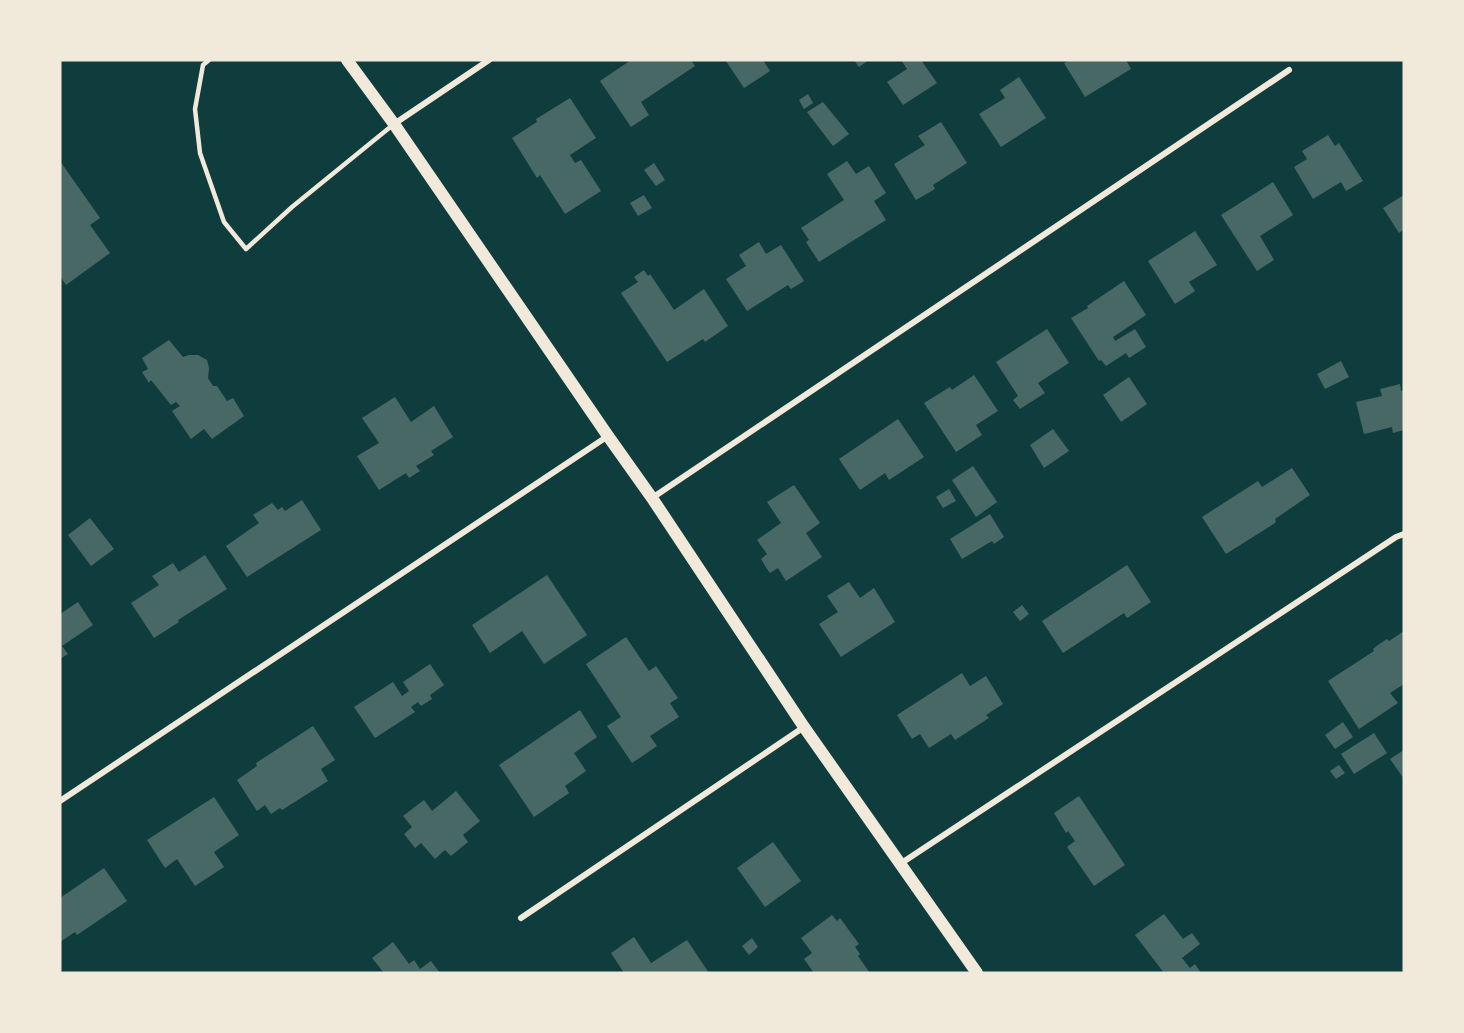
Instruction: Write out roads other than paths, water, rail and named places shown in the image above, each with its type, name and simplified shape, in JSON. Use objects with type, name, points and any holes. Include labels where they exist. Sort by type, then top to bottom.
[{"type":"main road","points":[[347,60],[394,124],[652,498],[804,726],[977,973]]},
{"type":"street","points":[[394,124],[489,60]]},
{"type":"street","points":[[652,498],[1289,70]]},
{"type":"street","points":[[60,801],[608,436]]},
{"type":"street","points":[[900,864],[1396,537],[1404,534]]},
{"type":"street","points":[[521,918],[804,726]]},
{"type":"lane","points":[[208,60],[203,65],[195,109],[200,153],[224,222],[246,249],[292,207],[394,124]]}]
